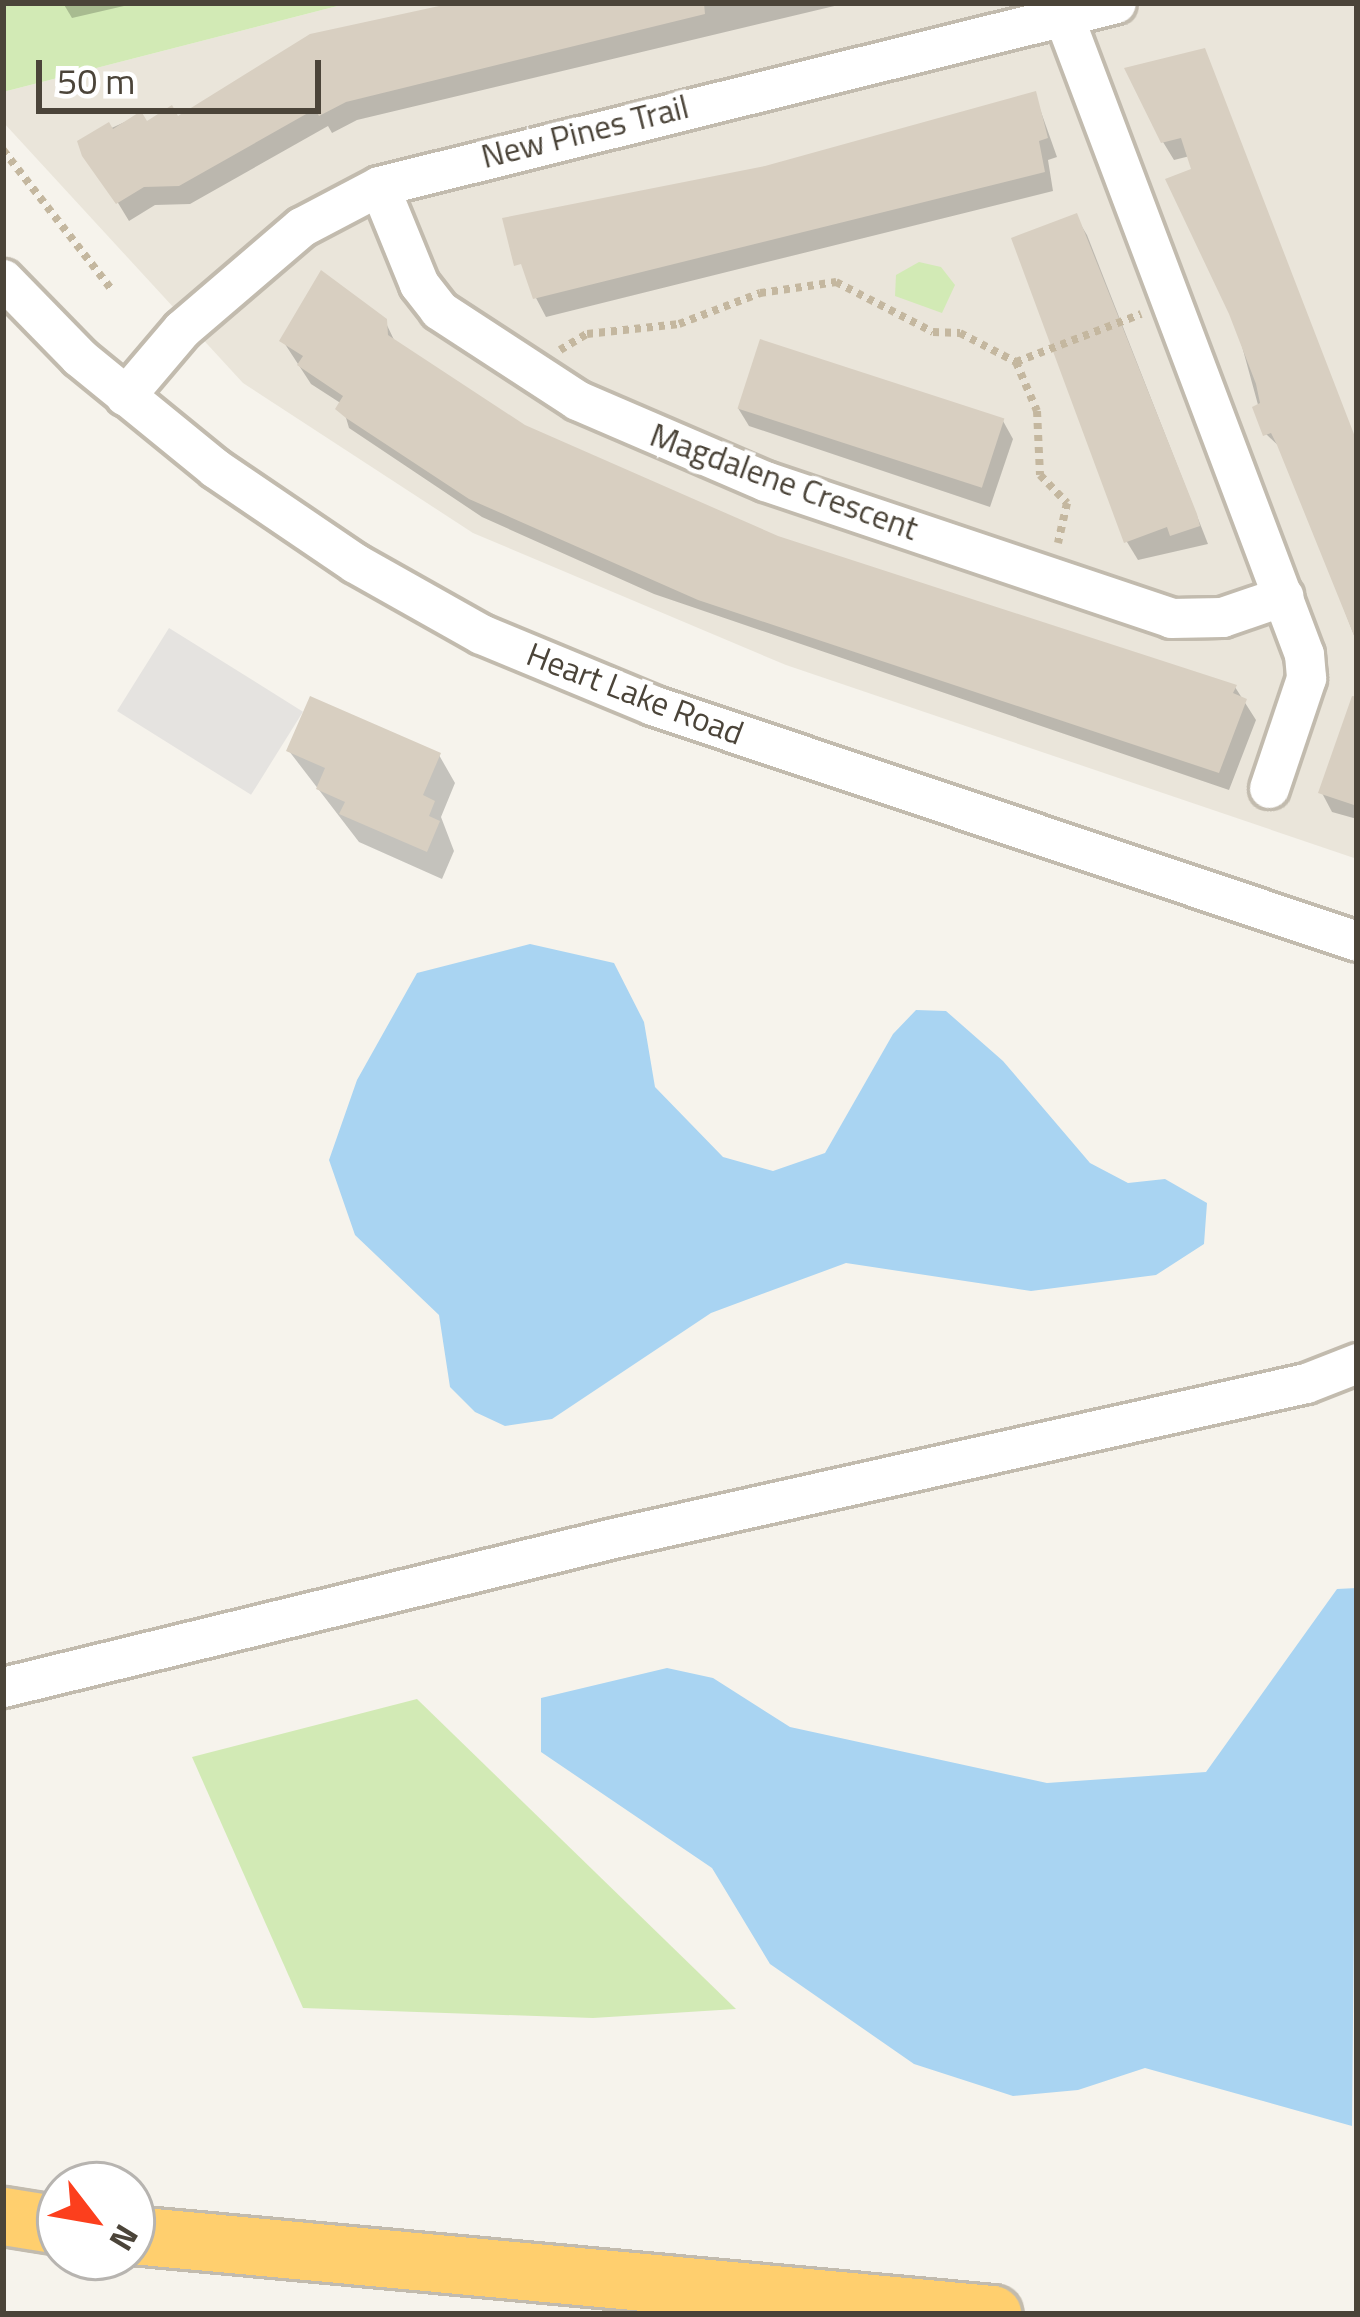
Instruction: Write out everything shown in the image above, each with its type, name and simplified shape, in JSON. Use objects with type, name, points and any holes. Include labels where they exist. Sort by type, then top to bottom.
[{"type":"highway","points":[[3,2216],[36,2221]]},
{"type":"highway","points":[[156,2238],[992,2314]]},
{"type":"street","name":"New Pines Trail","points":[[125,396],[182,329],[301,227],[379,187],[1116,3]]},
{"type":"street","points":[[1063,15],[1283,596],[1306,678],[1269,788]]},
{"type":"street","name":"Magdalene Crescent","points":[[379,187],[419,284],[440,310],[538,380],[616,418],[765,481],[1171,618],[1222,617],[1283,596]]},
{"type":"street","name":"Heart Lake Road","points":[[3,279],[125,396],[355,563],[577,676],[1357,941]]},
{"type":"street","points":[[3,1687],[609,1539],[1306,1383],[1357,1363]]},
{"type":"path","points":[[3,150],[112,290]]},
{"type":"path","points":[[553,359],[587,334],[711,316],[814,280],[867,295],[933,332],[988,344],[1016,362],[1036,411],[1040,475],[1067,503],[1056,550]]},
{"type":"path","points":[[1016,362],[1148,311]]},
{"type":"shaded area","points":[[349,3],[1357,3],[1357,859],[786,665],[473,533],[243,383],[3,122],[3,92]]},
{"type":"shaded area","points":[[169,628],[303,712],[251,795],[117,711]]},
{"type":"green space","points":[[3,3],[349,3],[3,92]]},
{"type":"green space","points":[[919,262],[941,267],[955,285],[942,313],[895,296],[896,275]]},
{"type":"green space","points":[[417,1699],[736,2009],[593,2018],[303,2008],[192,1757]]},
{"type":"water","points":[[530,944],[614,963],[644,1022],[655,1087],[723,1157],[773,1171],[825,1153],[893,1034],[916,1010],[946,1011],[1003,1061],[1090,1163],[1128,1183],[1165,1179],[1207,1203],[1204,1244],[1156,1275],[1031,1291],[846,1263],[711,1313],[552,1419],[505,1426],[475,1412],[450,1387],[439,1315],[355,1235],[329,1160],[357,1080],[417,973]]},
{"type":"water","points":[[1357,1588],[1352,2126],[1145,2068],[1078,2090],[1013,2096],[914,2064],[770,1964],[712,1868],[541,1752],[541,1698],[667,1668],[713,1678],[790,1727],[1047,1783],[1206,1772],[1337,1589]]},
{"type":"building","points":[[453,3],[704,3],[705,14],[346,102],[319,116],[315,109],[179,186],[144,187],[116,204],[82,156],[77,141],[109,122],[113,129],[141,111],[147,121],[172,105],[178,116],[310,34]]},
{"type":"building","points":[[1205,48],[1357,442],[1357,643],[1277,445],[1271,433],[1263,436],[1252,407],[1260,403],[1256,384],[1229,314],[1165,179],[1191,169],[1181,138],[1161,143],[1124,68]]},
{"type":"building","points":[[1036,91],[1048,138],[1039,141],[1045,172],[533,299],[521,264],[514,266],[502,218],[765,166]]},
{"type":"building","points":[[1077,213],[1200,526],[1170,536],[1167,527],[1124,543],[1011,238]]},
{"type":"building","points":[[321,270],[387,319],[388,335],[525,425],[778,536],[1237,685],[1233,693],[1247,699],[1219,773],[698,600],[469,499],[335,409],[343,396],[297,365],[303,356],[279,341]]},
{"type":"building","points":[[760,339],[1004,418],[982,488],[737,408]]},
{"type":"building","points":[[310,696],[441,753],[423,795],[435,801],[429,816],[440,821],[427,852],[339,814],[345,802],[316,789],[325,768],[286,751]]},
{"type":"building","points":[[1352,696],[1357,697],[1357,806],[1318,793]]}]
